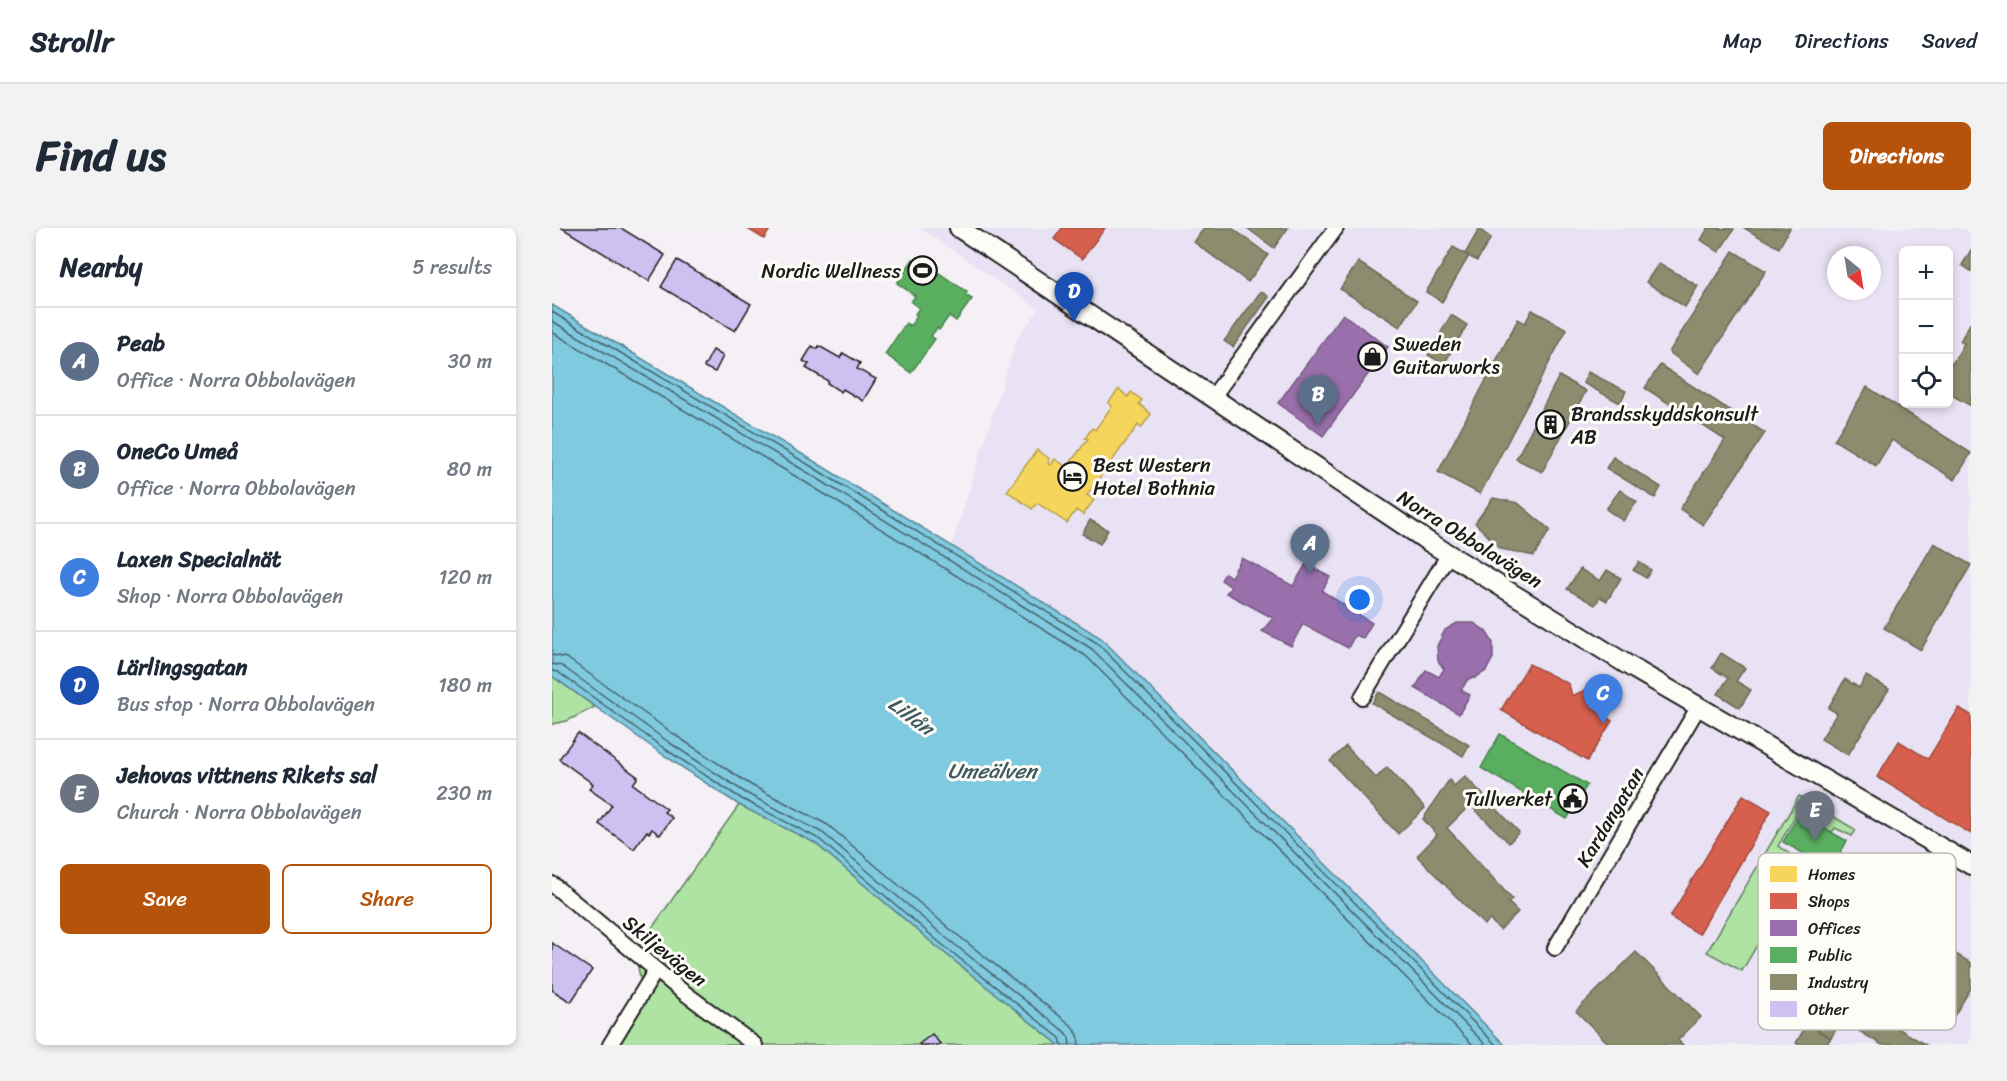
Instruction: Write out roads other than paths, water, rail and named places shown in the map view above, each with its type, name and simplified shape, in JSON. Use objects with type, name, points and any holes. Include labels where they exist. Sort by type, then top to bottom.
[{"type":"street","name":"Norra Obbolavägen","points":[[959,228],[1449,554],[1699,706],[1950,853]]},
{"type":"street","points":[[1212,398],[1336,228]]},
{"type":"street","points":[[1362,697],[1449,554]]},
{"type":"street","name":"Kardangatan","points":[[1555,948],[1699,706]]},
{"type":"street","name":"Norra Obbolavägen","points":[[1956,856],[1971,865]]},
{"type":"street","name":"Skiljevägen","points":[[552,884],[656,970],[755,1045]]},
{"type":"street","points":[[610,1045],[656,970]]},
{"type":"water","name":"Umeälven","points":[[552,305],[817,463],[1101,638],[1505,1045],[1059,1045],[936,946],[815,843],[739,805],[552,676]]},
{"type":"place","name":"Nordic Wellness","points":[[922,271]]},
{"type":"place","name":"Lärlingsgatan","points":[[1074,322]]},
{"type":"place","name":"Sweden Guitarworks","points":[[1372,356]]},
{"type":"place","name":"OneCo Umeå","points":[[1318,425]]},
{"type":"place","name":"Brandsskyddskonsult AB","points":[[1550,425]]},
{"type":"place","name":"Best Western Hotel Bothnia","points":[[1072,476]]},
{"type":"place","name":"Peab","points":[[1310,574]]},
{"type":"place","name":"Laxen Specialnät","points":[[1603,724]]},
{"type":"place","name":"Tullverket","points":[[1573,799]]},
{"type":"place","name":"Jehovas vittnens Rikets sal","points":[[1815,841]]},
{"type":"water label","name":"Lillån","points":[[911,716]]}]
